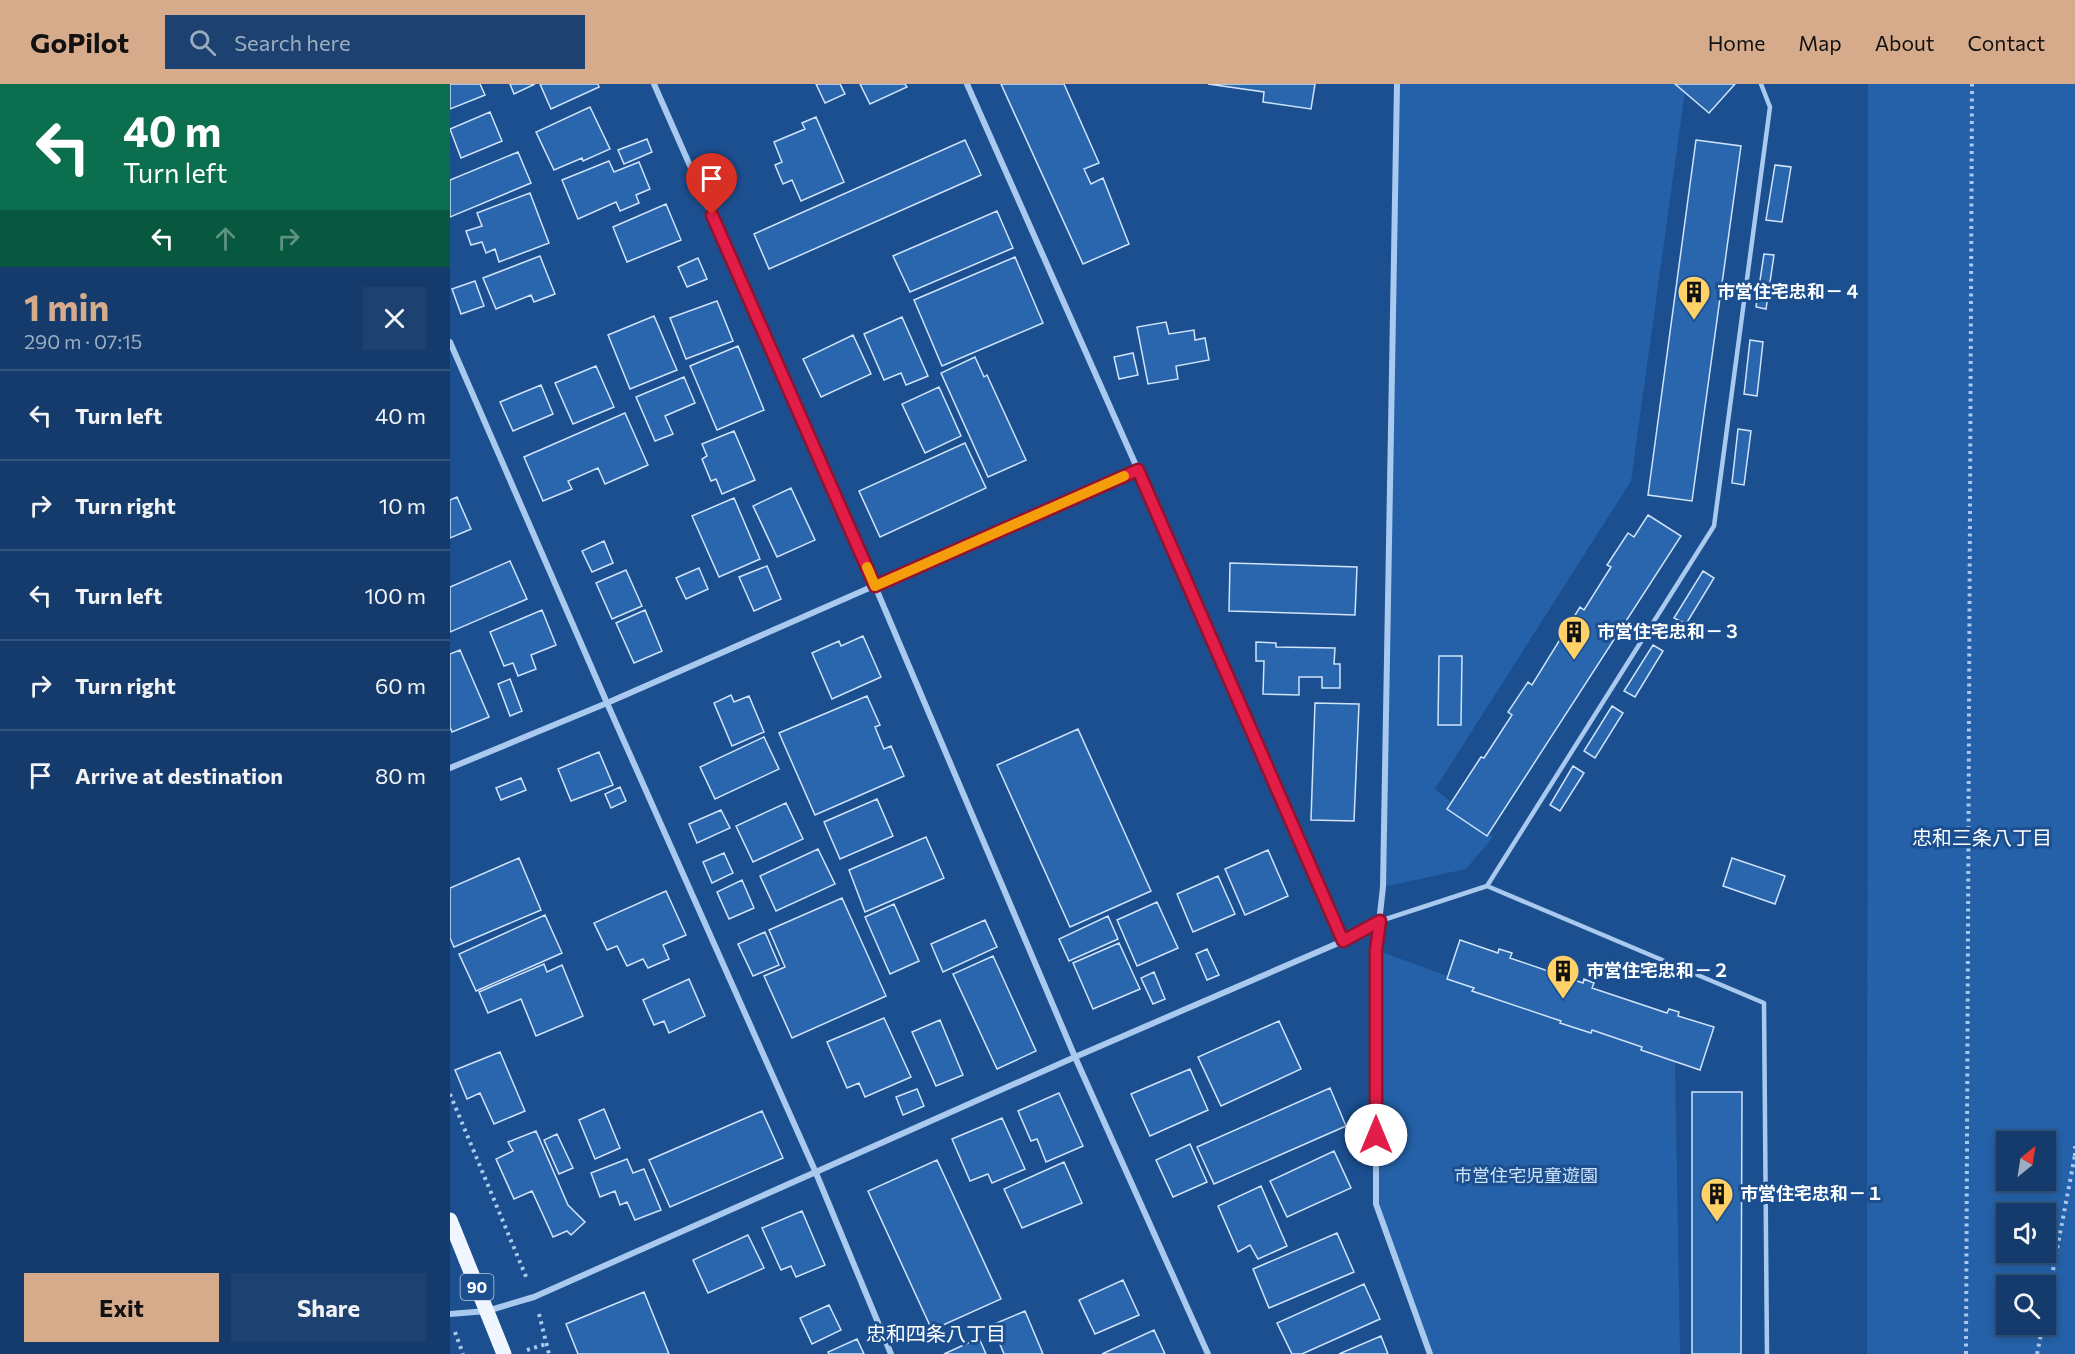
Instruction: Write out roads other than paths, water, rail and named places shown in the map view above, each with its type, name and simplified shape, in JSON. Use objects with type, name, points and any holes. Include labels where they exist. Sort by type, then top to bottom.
[{"type":"main road","name":"90","points":[[450,1220],[504,1354]]},
{"type":"street","points":[[654,84],[875,586],[1075,1057],[1208,1354]]},
{"type":"street","points":[[967,84],[1343,941]]},
{"type":"street","points":[[1397,84],[1383,887],[1376,950],[1376,1204],[1430,1354]]},
{"type":"street","points":[[450,342],[607,703],[816,1173],[891,1354]]},
{"type":"street","points":[[450,768],[607,703],[1138,470]]},
{"type":"street","points":[[450,1314],[487,1311],[534,1297],[1343,941],[1380,921]]},
{"type":"lane","points":[[1380,921],[1487,886],[1714,526],[1770,107],[1761,84]]},
{"type":"lane","points":[[1487,886],[1764,1003],[1767,1354]]},
{"type":"place","name":"市営住宅忠和－４","points":[[1694,321]]},
{"type":"place","name":"市営住宅忠和－３","points":[[1574,661]]},
{"type":"place","name":"市営住宅忠和－２","points":[[1563,1000]]},
{"type":"place","name":"市営住宅忠和－１","points":[[1717,1223]]},
{"type":"district","name":"忠和三条八丁目","points":[[1982,838]]},
{"type":"district","name":"忠和四条八丁目","points":[[936,1334]]},
{"type":"park label","name":"市営住宅児童遊園","points":[[1526,1176]]}]
